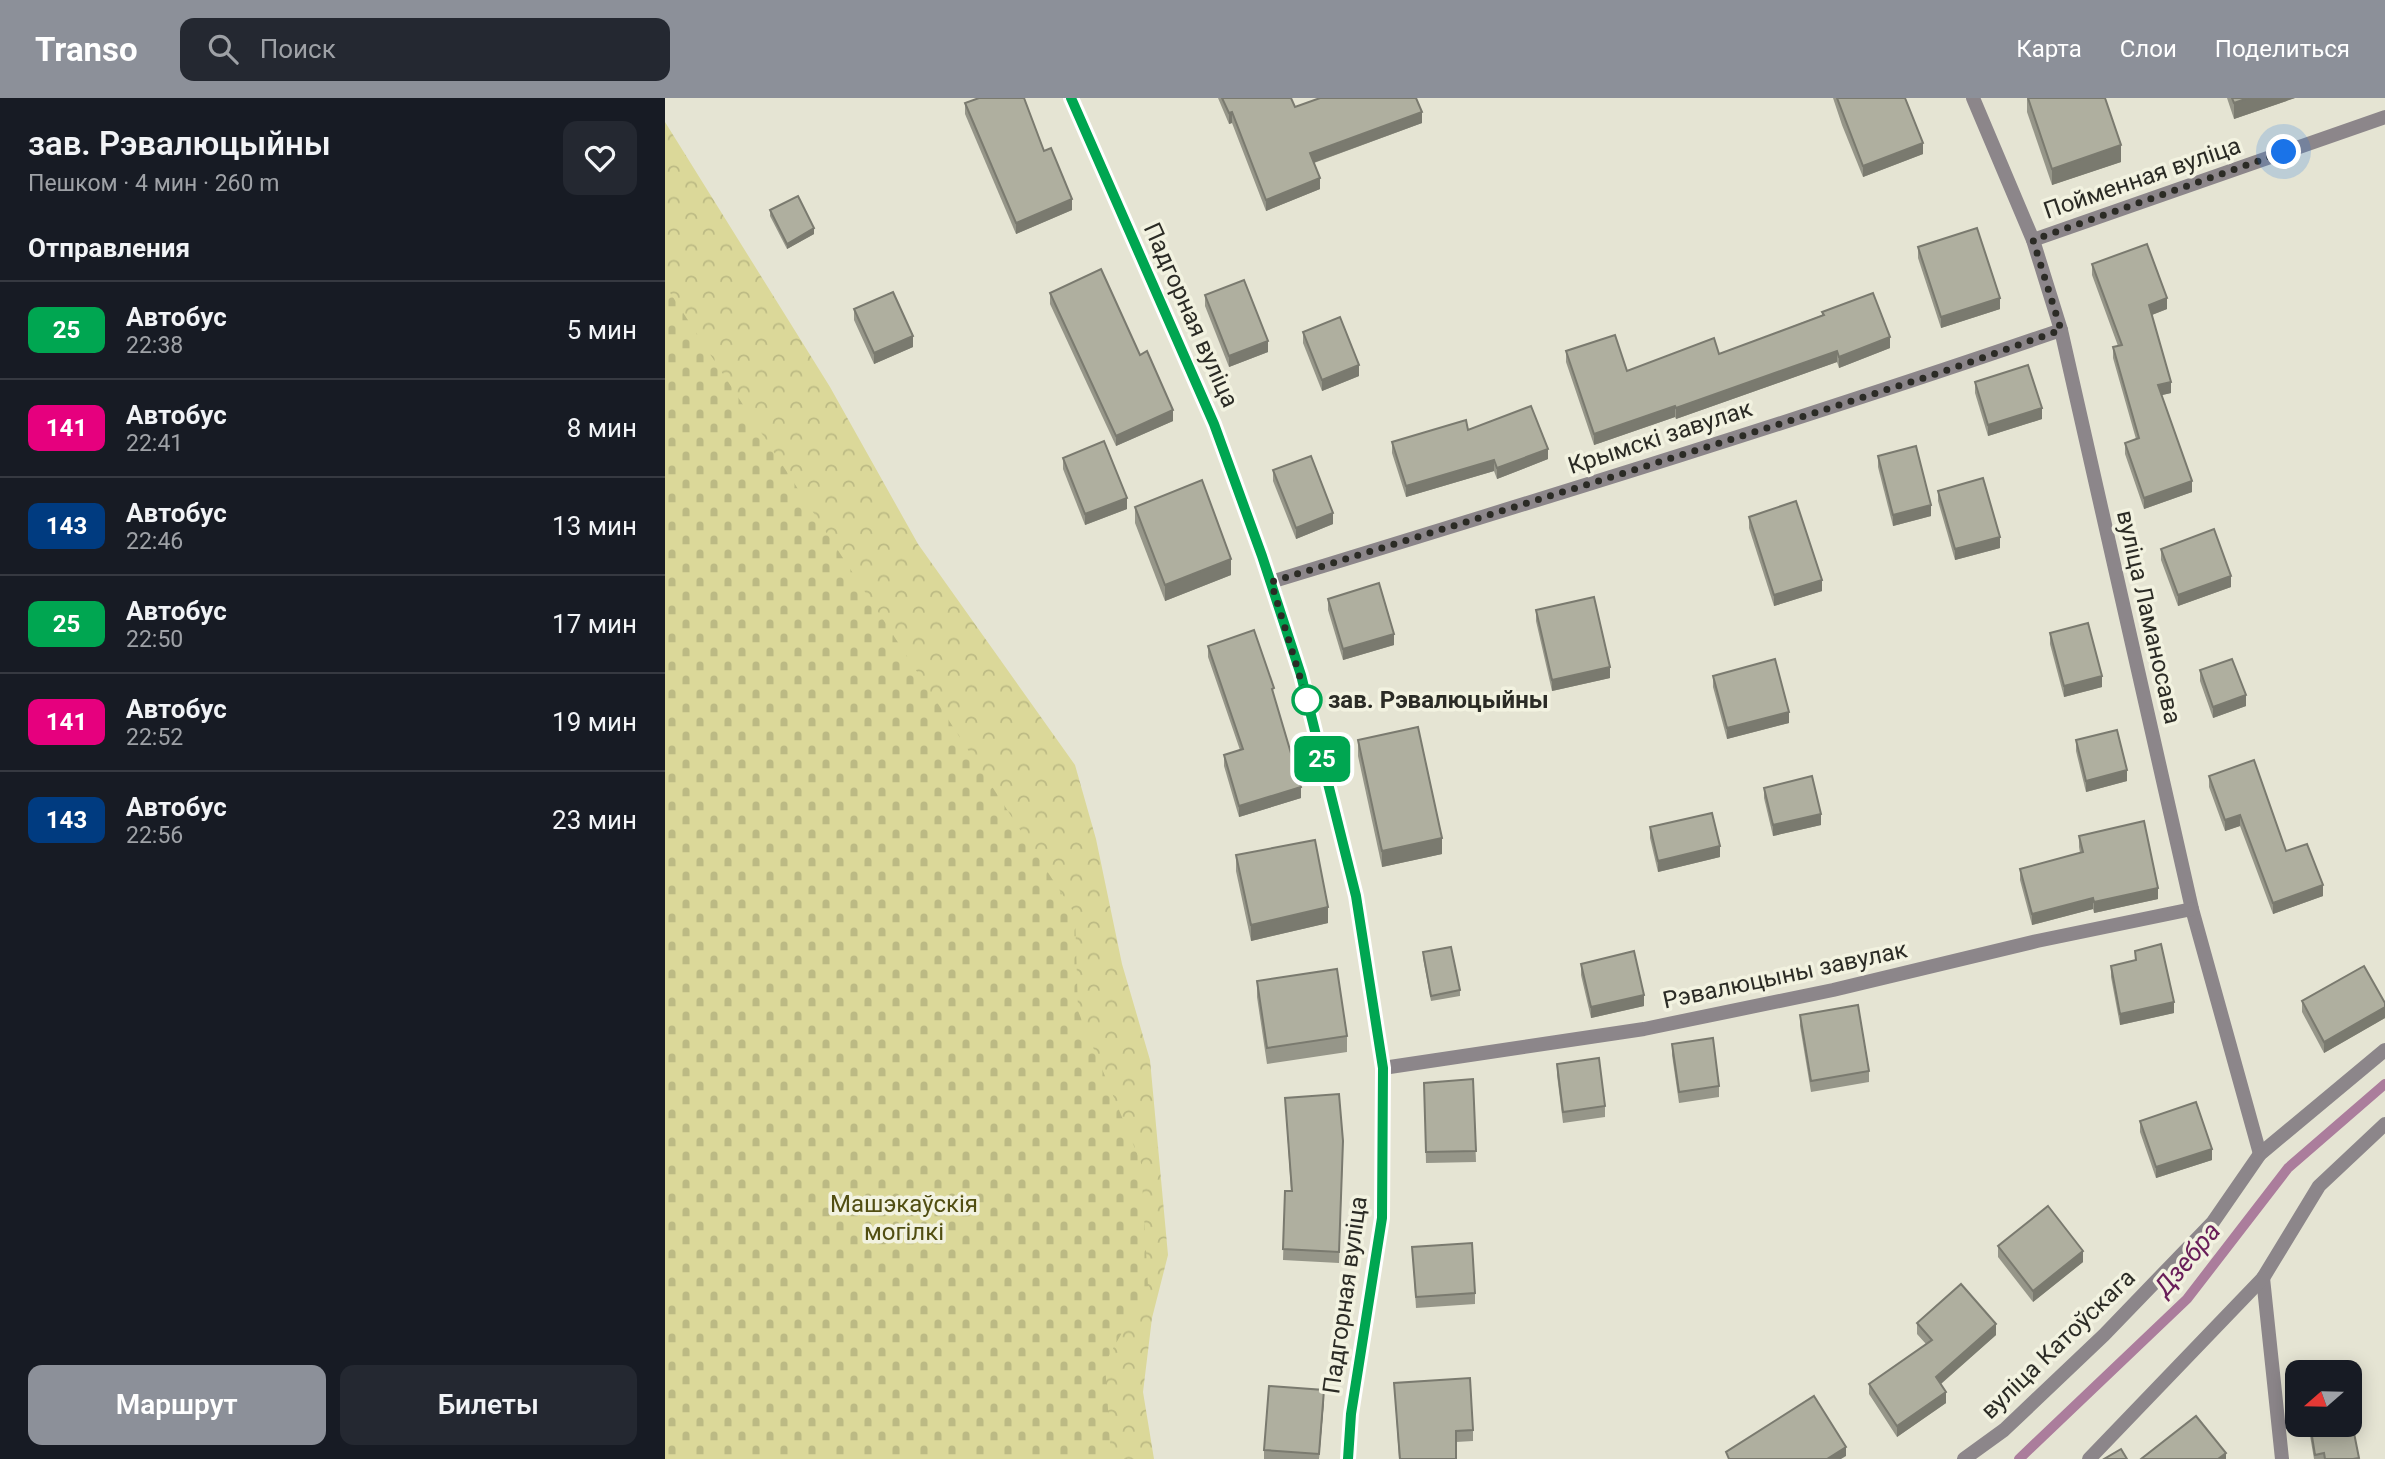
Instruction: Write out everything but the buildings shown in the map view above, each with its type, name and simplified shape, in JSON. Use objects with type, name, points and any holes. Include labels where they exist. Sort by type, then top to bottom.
[{"type":"street","name":"Падгорная вуліца","points":[[1071,98],[1214,424],[1271,582],[1301,675],[1356,896],[1383,1068],[1382,1218],[1351,1414],[1348,1459]]},
{"type":"street","name":"вуліца Ламаносава","points":[[1973,98],[2033,240],[2061,330],[2192,909],[2260,1154]]},
{"type":"street","name":"Пойменная вуліца","points":[[2033,240],[2385,117]]},
{"type":"street","name":"Крымскі завулак","points":[[1271,582],[1673,459],[2061,330]]},
{"type":"street","name":"Рэвалюцыны завулак","points":[[1383,1068],[1644,1029],[1833,990],[2036,941],[2192,909]]},
{"type":"street","name":"вуліца Катоўскага","points":[[1964,1459],[2004,1430],[2122,1316],[2213,1222],[2260,1154],[2385,1050]]},
{"type":"street","points":[[2089,1459],[2263,1278],[2319,1186],[2385,1124]]},
{"type":"street","points":[[2263,1278],[2281,1459]]},
{"type":"green space","name":"Машэкаўскія могілкі","points":[[665,122],[830,387],[918,544],[1075,765],[1096,839],[1122,964],[1150,1060],[1168,1255],[1152,1318],[1143,1392],[1154,1459],[665,1459]]},
{"type":"green space","name":"Машэкаўскія могілкі","points":[[665,285],[1075,914],[1078,1011],[1141,1163],[1148,1286],[1105,1363],[1111,1455],[1120,1459],[665,1459]]},
{"type":"waterway","name":"Дзебра","points":[[2019,1459],[2187,1299],[2288,1168],[2385,1084]]},
{"type":"bus line","name":"25","points":[[1071,98],[1214,424],[1262,556],[1301,675],[1356,896],[1383,1068],[1382,1218],[1351,1414],[1348,1459]]},
{"type":"place","name":"зав. Рэвалюцыйны","points":[[1307,700]]},
{"type":"route","points":[[1307,700],[1271,582],[1673,459],[2061,330],[2033,240],[2284,152]]}]
